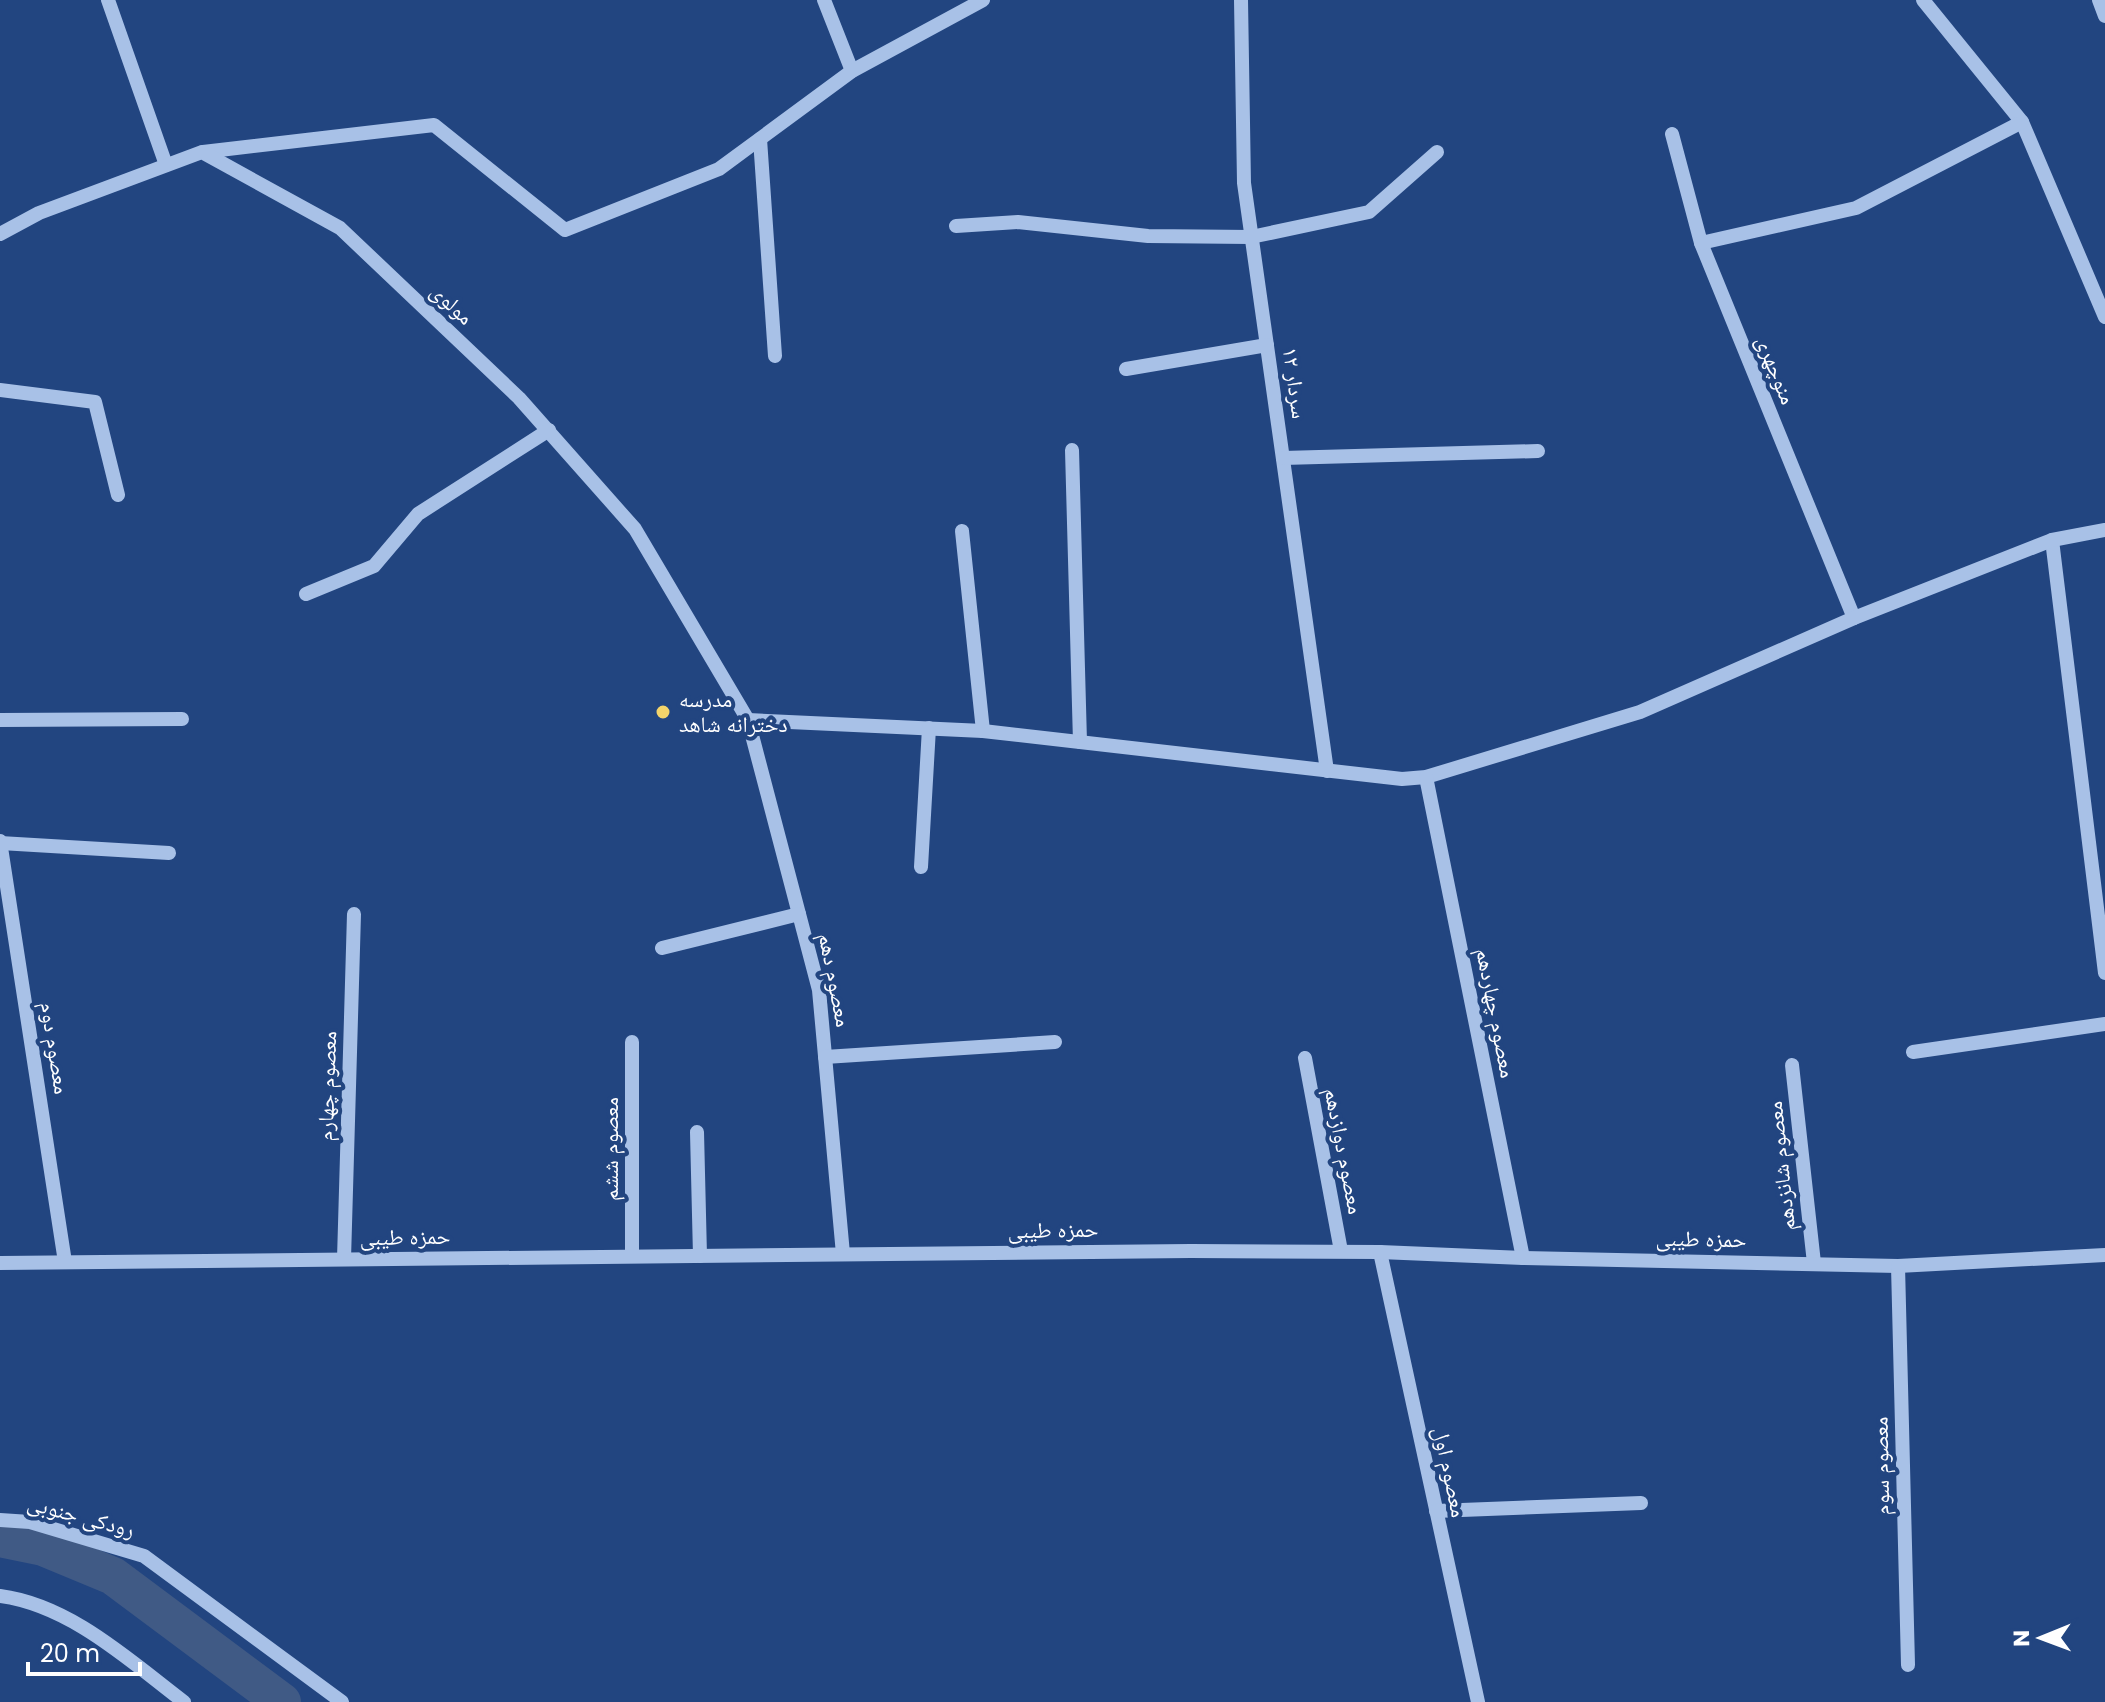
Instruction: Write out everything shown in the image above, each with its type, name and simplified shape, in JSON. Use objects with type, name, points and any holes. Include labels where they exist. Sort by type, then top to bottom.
[{"type":"street","points":[[108,0],[166,165]]},
{"type":"street","points":[[824,0],[852,71]]},
{"type":"street","points":[[0,234],[39,213],[202,152],[434,125],[565,230],[719,169],[852,71],[983,0]]},
{"type":"street","name":"سردار ۱۲","points":[[1241,0],[1244,183],[1327,771]]},
{"type":"street","points":[[1923,0],[2022,122],[2105,317]]},
{"type":"street","points":[[2099,0],[2105,16]]},
{"type":"street","points":[[1701,243],[1856,208],[2022,122]]},
{"type":"street","name":"منوچهری","points":[[1672,134],[1701,243],[1854,618]]},
{"type":"street","points":[[760,139],[775,356]]},
{"type":"street","name":"مولوی","points":[[202,152],[340,228],[519,398],[635,529],[748,720]]},
{"type":"street","points":[[956,226],[1018,222],[1148,236],[1251,237],[1369,212],[1437,152]]},
{"type":"street","points":[[1126,369],[1267,345]]},
{"type":"street","points":[[0,390],[95,402],[118,495]]},
{"type":"street","points":[[306,594],[374,566],[418,514],[549,430]]},
{"type":"street","points":[[1072,450],[1080,742]]},
{"type":"street","points":[[1283,458],[1538,451]]},
{"type":"street","points":[[748,720],[983,731],[1402,779],[1426,777],[1640,712],[1854,618],[2052,540],[2105,530]]},
{"type":"street","points":[[962,531],[983,731]]},
{"type":"street","points":[[2052,540],[2105,973]]},
{"type":"street","points":[[0,720],[182,719]]},
{"type":"street","name":"معصوم دهم","points":[[748,720],[819,990],[843,1254]]},
{"type":"street","points":[[921,867],[929,728]]},
{"type":"street","name":"معصوم چهاردهم","points":[[1426,777],[1523,1258]]},
{"type":"street","points":[[0,842],[169,853]]},
{"type":"street","name":"معصوم دوم","points":[[0,842],[65,1262]]},
{"type":"street","name":"معصوم چهارم","points":[[344,1259],[354,914]]},
{"type":"street","points":[[662,948],[799,914]]},
{"type":"street","points":[[1913,1052],[2105,1024]]},
{"type":"street","name":"معصوم ششم","points":[[632,1042],[632,1256]]},
{"type":"street","points":[[825,1057],[1055,1042]]},
{"type":"street","name":"معصوم دوازدهم","points":[[1305,1058],[1341,1251]]},
{"type":"street","name":"معصوم شانزدهم","points":[[1792,1065],[1814,1263]]},
{"type":"street","points":[[697,1132],[700,1256]]},
{"type":"street","name":"حمزه طیبی","points":[[0,1263],[1341,1251],[1898,1266],[2105,1255]]},
{"type":"street","name":"معصوم اول","points":[[1380,1252],[1478,1702]]},
{"type":"street","name":"معصوم سوم","points":[[1898,1266],[1908,1665]]},
{"type":"street","points":[[1436,1511],[1641,1503]]},
{"type":"street","name":"رودکی جنوبی","points":[[0,1520],[30,1522],[144,1556],[342,1702]]},
{"type":"street","points":[[0,1596],[18,1599],[80,1624],[184,1702]]},
{"type":"waterway","points":[[0,1538],[43,1547],[113,1576],[282,1702]]},
{"type":"place","name":"مدرسه دخترانه شاهد","points":[[663,712]]}]
